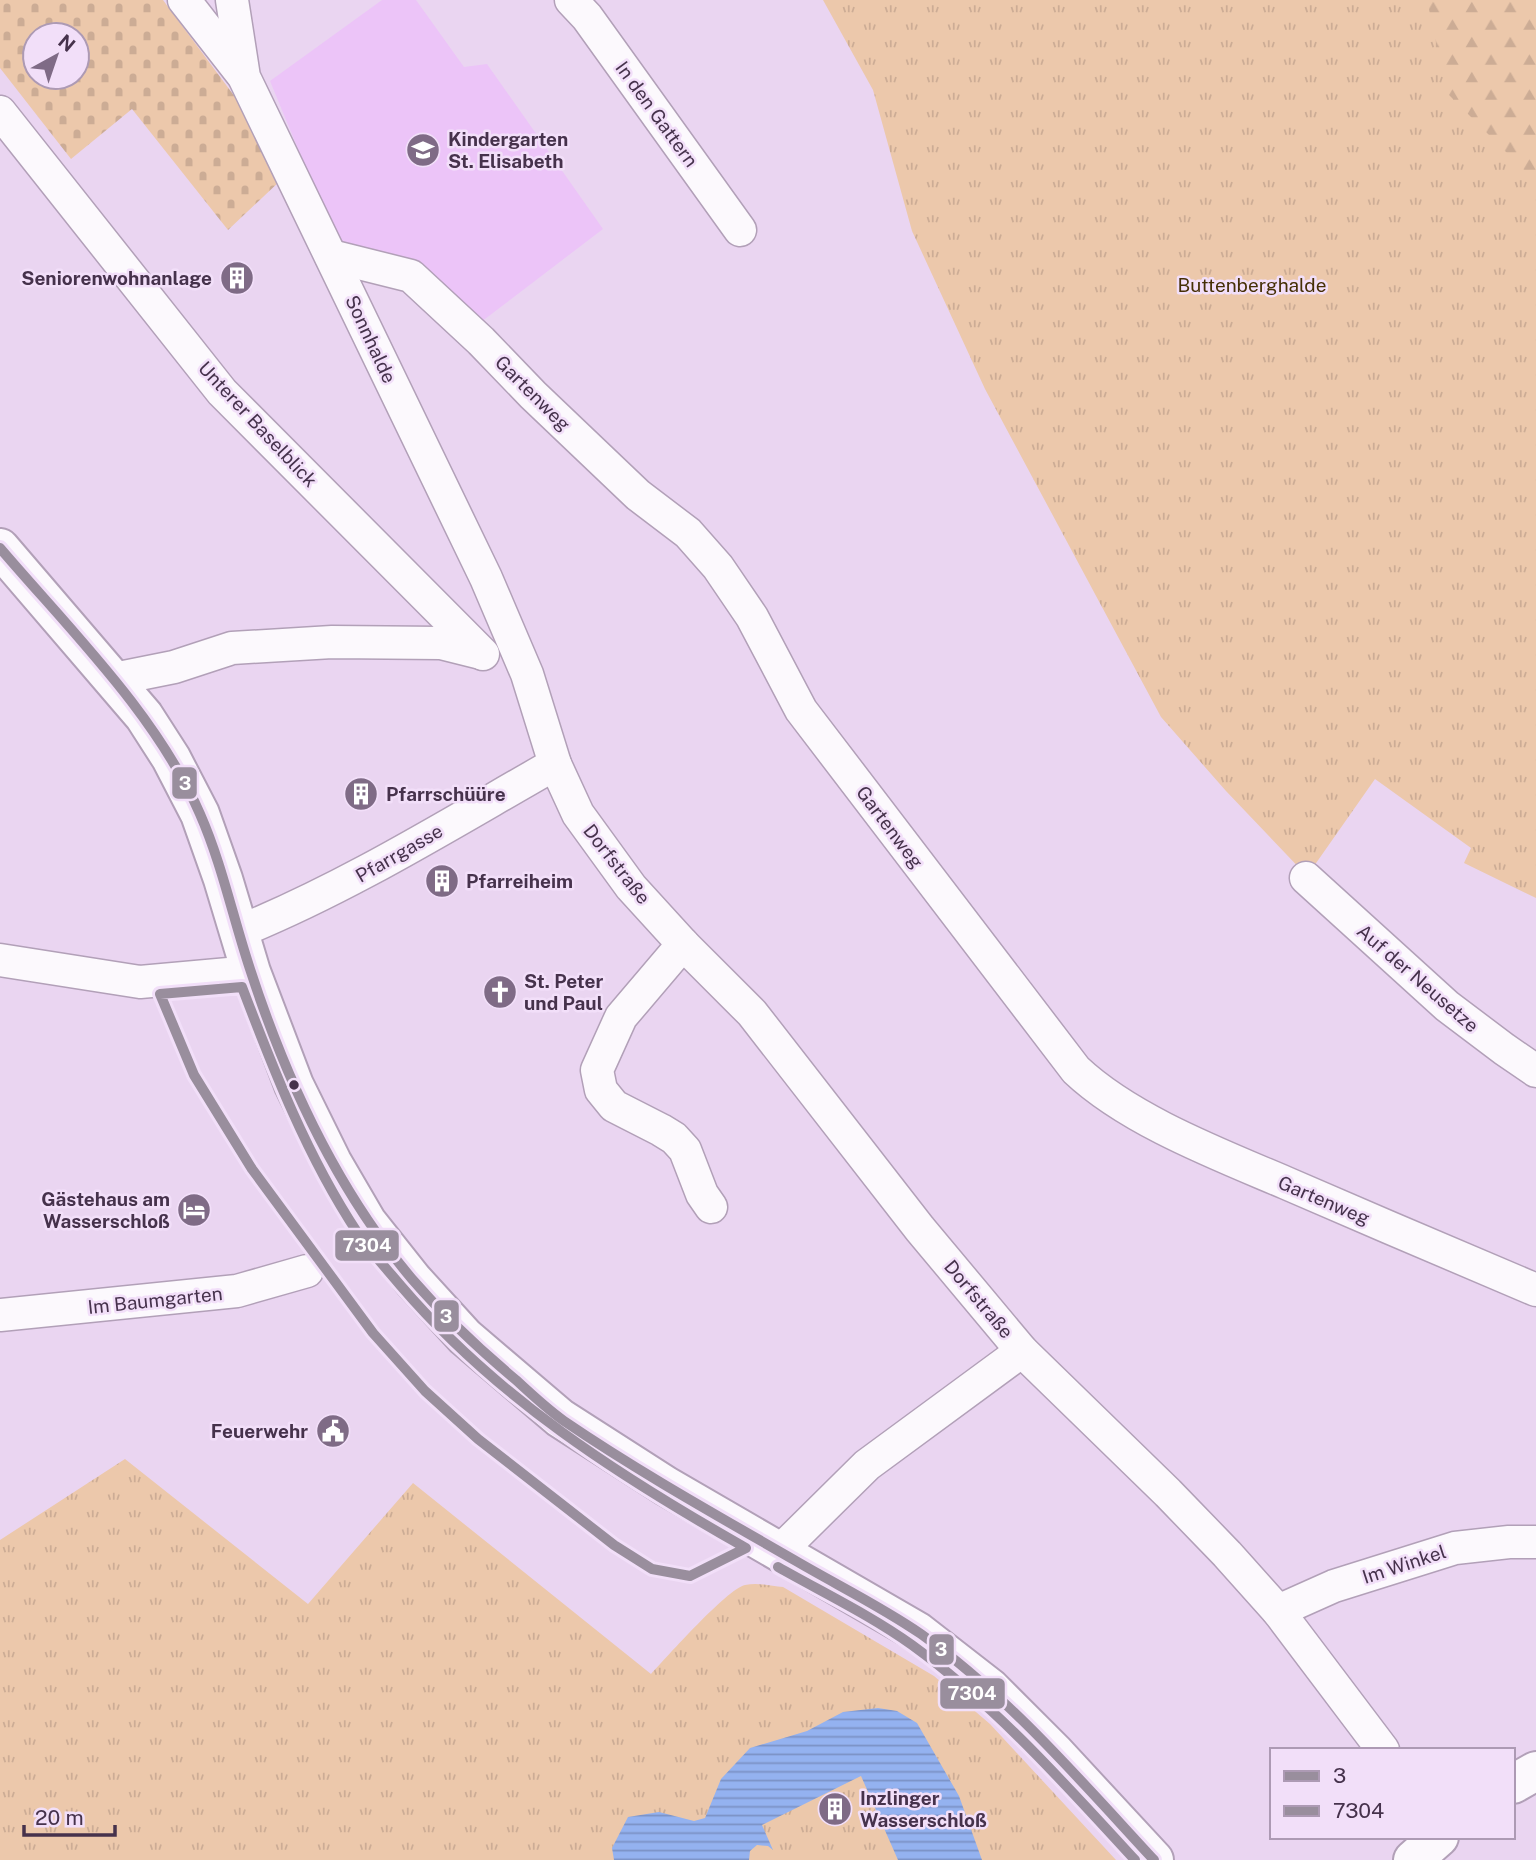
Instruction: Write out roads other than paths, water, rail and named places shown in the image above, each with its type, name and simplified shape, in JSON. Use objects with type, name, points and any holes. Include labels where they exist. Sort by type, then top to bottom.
[{"type":"street","points":[[184,0],[244,77]]},
{"type":"street","name":"Sonnhalde","points":[[232,0],[244,77],[486,578],[527,674]]},
{"type":"street","name":"In den Gattern","points":[[571,0],[587,17],[740,230]]},
{"type":"street","name":"Unterer Baselblick","points":[[0,112],[222,392],[483,654]]},
{"type":"street","name":"Gartenweg","points":[[331,256],[411,276],[638,495],[688,533],[718,568],[752,617],[802,710],[1076,1070],[1094,1087],[1126,1108],[1222,1156],[1536,1290]]},
{"type":"street","points":[[0,548],[114,679],[144,716],[171,758],[200,814],[251,972],[294,1084],[332,1162],[360,1210],[414,1280],[465,1337],[560,1418],[666,1486],[918,1633],[990,1688],[1054,1752],[1154,1860]]},
{"type":"street","points":[[114,679],[174,667],[232,648],[332,642],[441,643],[483,654],[527,674]]},
{"type":"street","name":"Dorfstraße","points":[[527,674],[555,764],[578,814],[631,887],[752,1013],[920,1229],[1022,1351],[1168,1493],[1278,1611],[1381,1748]]},
{"type":"street","name":"Pfarrgasse","points":[[239,932],[349,882],[555,764]]},
{"type":"street","name":"Auf der Neusetze","points":[[1306,878],[1447,1006],[1536,1071]]},
{"type":"street","points":[[683,944],[621,1017],[597,1070],[601,1090],[614,1106],[667,1134],[685,1150],[702,1194],[711,1207]]},
{"type":"street","points":[[0,960],[140,982],[251,972]]},
{"type":"street","name":"Im Baumgarten","points":[[0,1315],[237,1291],[307,1270]]},
{"type":"street","name":"Dorfstraße","points":[[780,1551],[867,1465],[1022,1351]]},
{"type":"street","name":"Im Winkel","points":[[1278,1611],[1334,1587],[1455,1548],[1536,1542]]},
{"type":"street","points":[[1515,1783],[1536,1771]]},
{"type":"street","points":[[1413,1860],[1437,1839]]},
{"type":"water","points":[[878,1708],[897,1711],[917,1723],[959,1796],[982,1860],[898,1860],[861,1776],[762,1825],[773,1850],[768,1846],[757,1845],[750,1851],[749,1860],[614,1860],[612,1848],[628,1817],[659,1812],[694,1821],[705,1818],[721,1779],[750,1748],[807,1731],[843,1712]]},
{"type":"place","name":"Kindergarten St. Elisabeth","points":[[423,150]]},
{"type":"place","name":"Seniorenwohnanlage","points":[[237,278]]},
{"type":"place","name":"Pfarrschüüre","points":[[361,794]]},
{"type":"place","name":"Pfarreiheim","points":[[442,881]]},
{"type":"place","name":"St. Peter und Paul","points":[[500,992]]},
{"type":"place","name":"Gästehaus am Wasserschloß","points":[[194,1210]]},
{"type":"place","name":"Feuerwehr","points":[[333,1431]]},
{"type":"place","name":"Inzlinger Wasserschloß","points":[[835,1809]]},
{"type":"park label","name":"Buttenberghalde","points":[[1252,285]]}]
